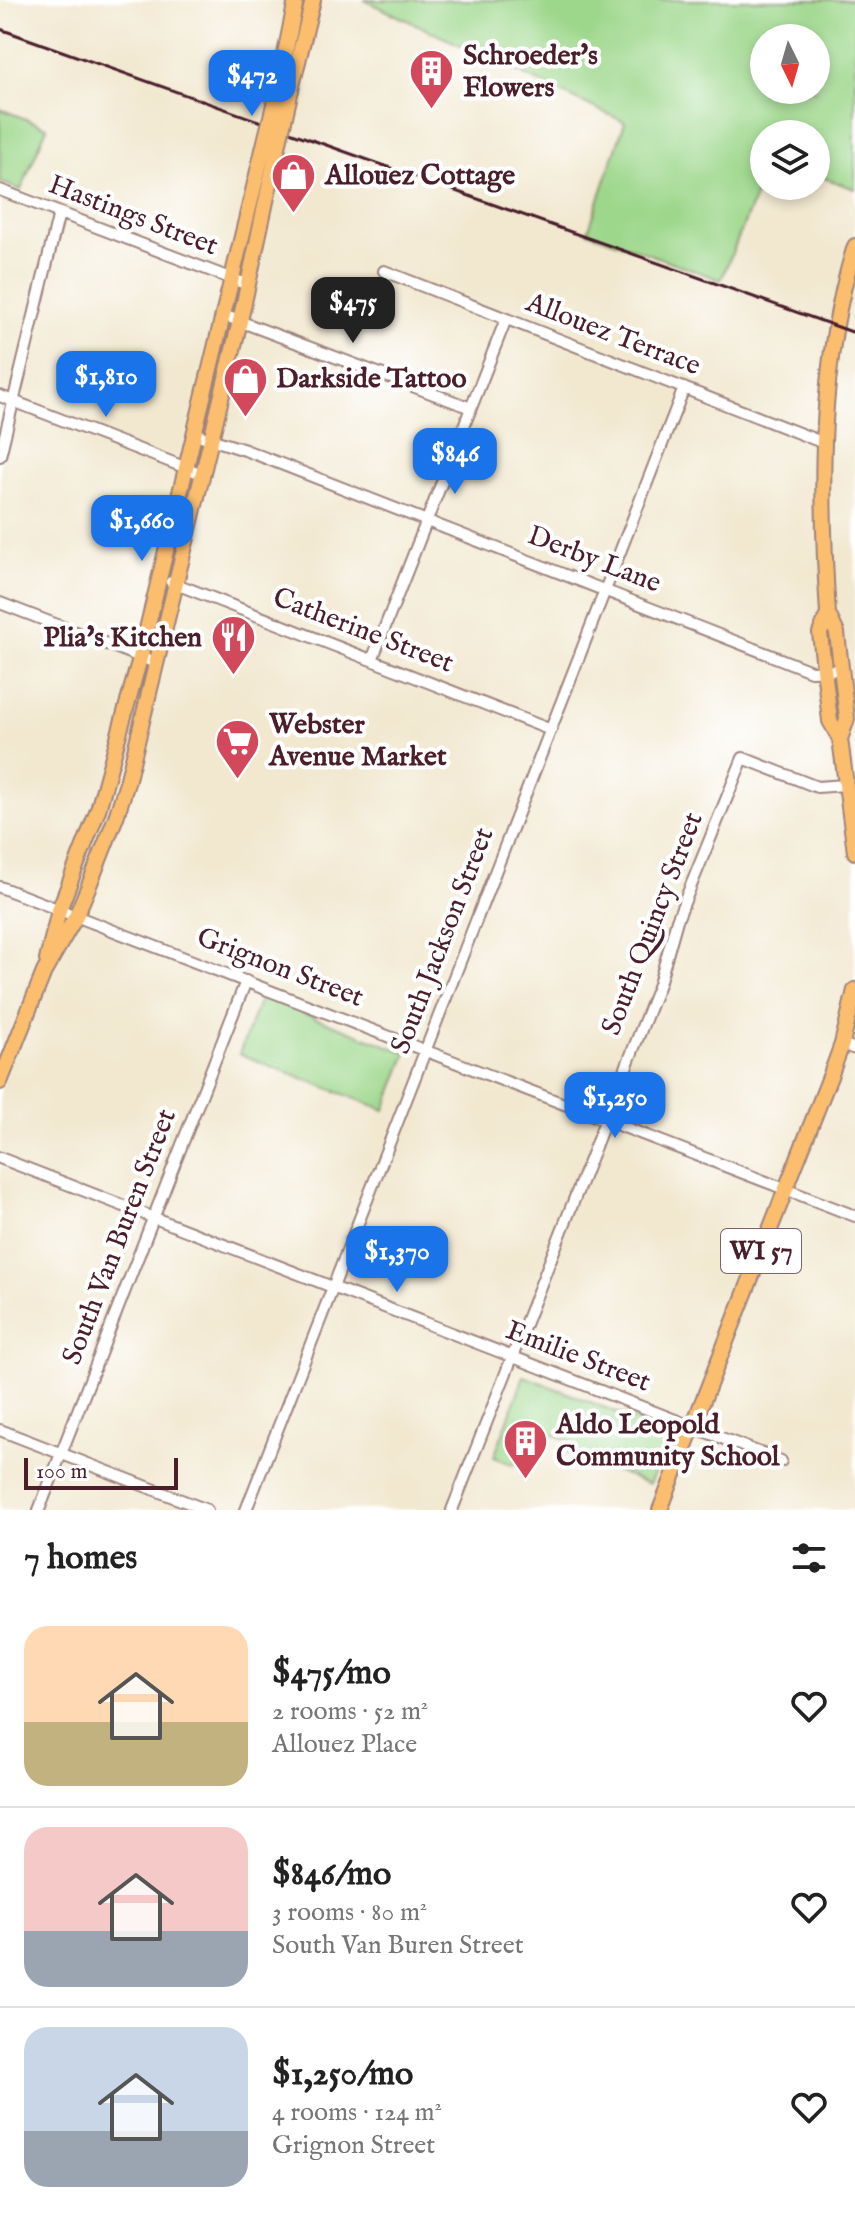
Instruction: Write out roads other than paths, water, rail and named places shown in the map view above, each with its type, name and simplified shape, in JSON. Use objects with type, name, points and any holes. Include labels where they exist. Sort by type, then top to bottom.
[{"type":"main road","points":[[284,89],[296,0]]},
{"type":"main road","points":[[44,972],[59,910],[98,810],[140,658],[185,469],[202,437],[240,321],[268,159],[284,89],[313,0]]},
{"type":"main road","points":[[0,1082],[44,972],[76,916],[116,817],[202,474],[202,437],[231,280],[268,159]]},
{"type":"main road","points":[[840,739],[847,719],[837,633],[828,614],[823,537],[824,443],[830,357],[855,246]]},
{"type":"main road","points":[[828,614],[820,633],[824,671],[830,721],[840,739],[855,852]]},
{"type":"main road","name":"WI 57","points":[[660,1510],[785,1191],[848,1046],[855,990]]},
{"type":"street","name":"Hastings Street","points":[[0,190],[248,285]]},
{"type":"street","points":[[0,456],[59,213]]},
{"type":"street","name":"Allouez Terrace","points":[[384,271],[824,443]]},
{"type":"street","points":[[223,315],[471,408]]},
{"type":"street","points":[[372,660],[506,319]]},
{"type":"street","name":"South Jackson Street","points":[[246,1510],[684,388]]},
{"type":"street","points":[[0,396],[202,474]]},
{"type":"street","name":"Derby Lane","points":[[202,437],[811,671],[841,670]]},
{"type":"street","name":"Catherine Street","points":[[158,577],[551,730]]},
{"type":"street","points":[[0,603],[156,663]]},
{"type":"street","name":"South Quincy Street","points":[[452,1510],[659,984],[677,920],[743,758],[817,787],[845,785]]},
{"type":"street","name":"Grignon Street","points":[[0,887],[855,1216]]},
{"type":"street","name":"South Van Buren Street","points":[[39,1510],[246,981]]},
{"type":"street","name":"Emilie Street","points":[[0,1158],[781,1461]]},
{"type":"street","points":[[0,1430],[207,1510]]},
{"type":"railway","points":[[0,29],[855,333]]},
{"type":"place","name":"Schroeder's Flowers","points":[[432,111]]},
{"type":"place","name":"Allouez Cottage","points":[[294,215]]},
{"type":"place","name":"Darkside Tattoo","points":[[245,418]]},
{"type":"place","name":"Plia's Kitchen","points":[[233,677]]},
{"type":"place","name":"Webster Avenue Market","points":[[238,780]]},
{"type":"place","name":"Aldo Leopold Community School","points":[[525,1480]]}]
